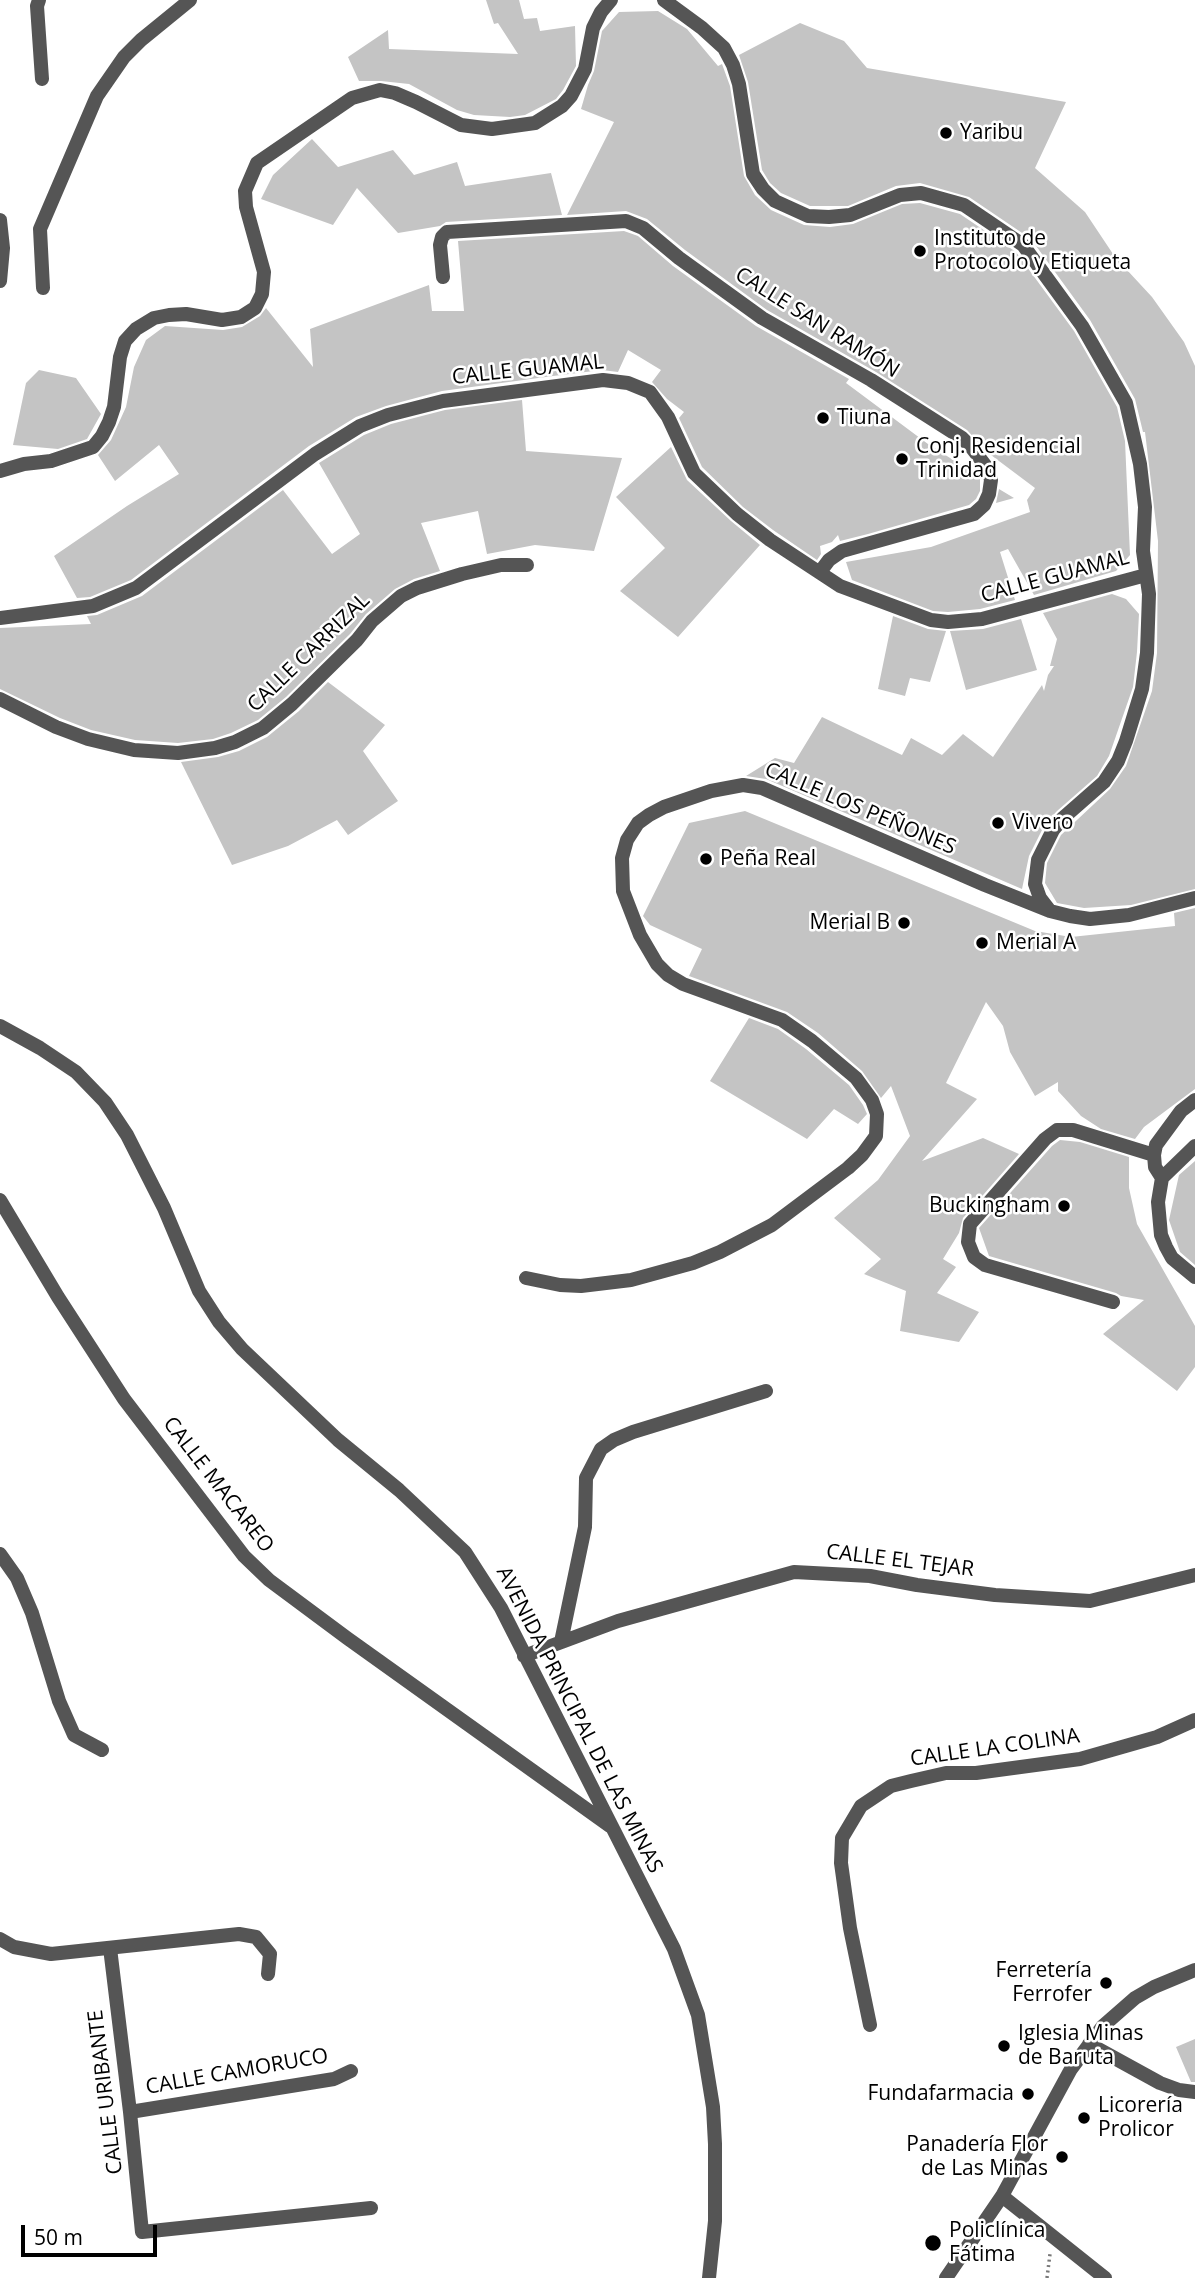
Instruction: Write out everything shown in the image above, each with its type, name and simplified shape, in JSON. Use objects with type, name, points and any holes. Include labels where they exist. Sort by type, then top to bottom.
[{"type":"street","points":[[39,0],[37,6],[42,79]]},
{"type":"street","points":[[43,288],[40,229],[97,96],[124,57],[190,0]]},
{"type":"street","points":[[0,471],[24,464],[51,461],[93,447],[102,436],[114,407],[120,357],[125,341],[136,329],[154,318],[169,315],[186,314],[222,320],[241,317],[254,308],[262,294],[264,272],[246,207],[246,191],[257,163],[352,98],[380,90],[416,102],[461,125],[492,129],[536,123],[562,106],[571,96],[585,69],[593,28],[611,0]]},
{"type":"street","points":[[664,0],[702,27],[724,48],[739,85],[753,174],[775,201],[808,216],[828,217],[850,215],[900,195],[921,193],[964,205],[1023,245],[1082,326],[1126,403],[1140,464],[1145,507],[1143,551],[1149,617],[1142,689],[1118,761],[1104,782],[1063,818],[1038,860],[1035,884],[1040,898],[1050,911]]},
{"type":"street","points":[[0,220],[3,248],[0,281]]},
{"type":"street","name":"CALLE SAN RAMÓN","points":[[443,277],[440,245],[447,232],[626,221],[643,228],[679,258],[762,318],[871,380],[962,438],[988,469],[991,480],[989,494],[984,505],[974,514],[842,551],[829,560],[820,572]]},
{"type":"street","name":"CALLE GUAMAL","points":[[0,618],[93,606],[135,588],[325,447],[369,422],[400,411],[443,401],[603,380],[628,383],[650,391],[668,417],[694,473],[771,540],[840,586],[931,620],[948,622],[982,619],[1146,575]]},
{"type":"street","points":[[0,460],[24,464]]},
{"type":"street","name":"CALLE CARRIZAL","points":[[0,699],[56,727],[123,748],[178,753],[215,748],[235,742],[263,728],[292,704],[372,621],[401,596],[462,574],[501,565],[527,565]]},
{"type":"street","name":"CALLE LOS PEÑONES","points":[[526,1278],[581,1286],[631,1280],[694,1263],[745,1239],[793,1210],[848,1168],[876,1136],[877,1114],[872,1100],[856,1078],[820,1048],[782,1020],[683,984],[657,964],[636,926],[623,891],[622,858],[626,840],[638,823],[649,815],[664,807],[726,787],[743,785],[762,788],[1050,911],[1090,919],[1129,915],[1195,898]]},
{"type":"street","name":"AVENIDA PRINCIPAL DE LAS MINAS","points":[[0,1026],[76,1072],[105,1102],[127,1135],[164,1208],[199,1291],[219,1322],[242,1349],[338,1440],[399,1490],[465,1552],[501,1608],[674,1948],[698,2015],[713,2107],[715,2144],[715,2221],[709,2278]]},
{"type":"street","points":[[1162,1178],[1156,1167],[1156,1145],[1181,1111],[1195,1100]]},
{"type":"street","points":[[1113,1302],[985,1265],[974,1257],[968,1242],[970,1224],[1045,1139],[1057,1130],[1073,1130],[1154,1155]]},
{"type":"street","points":[[1195,1146],[1162,1178],[1158,1202],[1161,1235],[1172,1258],[1195,1277]]},
{"type":"street","name":"CALLE MACAREO","points":[[0,1200],[124,1399],[244,1556],[270,1580],[336,1630],[611,1826]]},
{"type":"street","points":[[561,1642],[585,1527],[586,1478],[601,1449],[633,1432],[766,1391]]},
{"type":"street","points":[[0,1554],[17,1578],[32,1613],[60,1701],[74,1735],[102,1750]]},
{"type":"street","name":"CALLE EL TEJAR","points":[[524,1656],[618,1621],[794,1572],[870,1576],[995,1595],[1090,1601],[1195,1575]]},
{"type":"street","name":"CALLE LA COLINA","points":[[870,2025],[850,1928],[841,1863],[842,1838],[861,1806],[891,1786],[911,1780],[946,1773],[987,1772],[1080,1759],[1157,1737],[1195,1720]]},
{"type":"street","points":[[0,1939],[15,1947],[51,1954],[239,1934],[256,1937],[270,1954],[268,1974]]},
{"type":"street","name":"CALLE URIBANTE","points":[[110,1948],[131,2112],[142,2232],[370,2208]]},
{"type":"street","points":[[946,2278],[1002,2196],[1089,2043],[1111,2018],[1135,1998],[1195,1970]]},
{"type":"street","points":[[1089,2043],[1160,2083],[1195,2092]]},
{"type":"street","name":"CALLE CAMORUCO","points":[[131,2112],[334,2079],[351,2071]]},
{"type":"street","points":[[1002,2196],[1105,2278]]},
{"type":"path","points":[[1047,2278],[1052,2238]]},
{"type":"building","points":[[486,0],[519,0],[524,19],[537,18],[540,31],[575,26],[576,66],[556,99],[525,115],[474,115],[457,110],[409,84],[359,81],[348,57],[388,30],[389,49],[518,54],[498,23],[494,24]]},
{"type":"building","points":[[658,11],[687,29],[718,66],[722,64],[730,86],[744,176],[755,195],[771,210],[804,225],[830,227],[853,224],[902,204],[920,203],[960,214],[1016,252],[1074,331],[1117,407],[1125,441],[1130,555],[1116,571],[1034,595],[1008,549],[1000,552],[1015,600],[980,609],[948,612],[933,611],[852,580],[846,562],[931,547],[1030,512],[1027,500],[1035,488],[987,452],[967,430],[876,372],[767,310],[647,219],[626,211],[567,215],[614,122],[581,109],[594,71],[602,31],[619,12]]},
{"type":"building","points":[[800,23],[844,41],[867,68],[1066,102],[1035,168],[1085,212],[1115,257],[1152,297],[1184,342],[1195,366],[1195,889],[1131,905],[1084,908],[1057,903],[1045,883],[1047,863],[1061,835],[1110,789],[1126,766],[1152,691],[1157,653],[1158,541],[1145,432],[1135,399],[1090,320],[1031,239],[969,197],[920,183],[896,186],[848,206],[810,206],[781,193],[770,183],[762,170],[748,82],[739,55]]},
{"type":"building","points":[[312,139],[338,167],[393,150],[414,175],[457,162],[465,186],[551,173],[562,215],[446,222],[440,226],[398,233],[357,188],[333,225],[261,199],[273,175]]},
{"type":"building","points":[[624,231],[638,236],[673,266],[756,326],[849,379],[846,383],[928,444],[980,477],[980,491],[976,499],[969,505],[868,534],[840,541],[838,535],[832,542],[820,546],[821,554],[817,560],[743,507],[702,467],[679,418],[684,412],[667,399],[652,382],[661,370],[628,350],[618,372],[602,370],[442,391],[356,417],[309,446],[131,580],[90,597],[77,598],[54,556],[179,474],[159,445],[115,481],[98,455],[111,440],[126,407],[134,367],[146,340],[165,326],[223,330],[242,327],[260,316],[266,308],[313,367],[310,329],[429,285],[432,311],[464,311],[458,241]]},
{"type":"building","points":[[39,370],[76,378],[101,414],[87,439],[58,449],[13,445],[26,383]]},
{"type":"building","points":[[522,400],[526,451],[622,458],[594,551],[535,545],[487,554],[478,511],[421,523],[440,571],[414,579],[395,589],[366,614],[350,634],[286,697],[258,720],[213,739],[178,743],[135,740],[91,730],[0,689],[0,628],[91,624],[87,616],[97,615],[142,596],[283,490],[332,554],[360,534],[319,463],[364,435],[391,424],[445,410]]},
{"type":"building","points":[[671,447],[687,480],[760,545],[678,637],[620,591],[665,548],[616,497]]},
{"type":"building","points":[[999,489],[1014,498],[996,503]]},
{"type":"building","points":[[1112,594],[1126,599],[1139,614],[1133,687],[1109,756],[1097,776],[1045,824],[1029,856],[1022,889],[766,779],[746,776],[775,758],[794,763],[822,717],[902,755],[911,738],[942,755],[963,734],[993,757],[1042,685],[1044,691],[1048,675],[1054,666],[1050,666],[1057,639],[1043,613]]},
{"type":"building","points":[[893,616],[928,629],[946,631],[930,682],[910,678],[905,696],[878,689]]},
{"type":"building","points":[[1021,619],[1037,670],[966,690],[950,631],[983,629]]},
{"type":"building","points":[[328,682],[385,725],[363,751],[398,801],[348,835],[337,820],[288,846],[232,865],[181,762],[239,751],[267,737],[299,711]]},
{"type":"building","points":[[745,811],[1035,931],[1071,937],[1175,926],[1174,913],[1195,908],[1195,1089],[1144,1127],[1135,1139],[1101,1129],[1081,1116],[1058,1091],[1058,1082],[1035,1096],[1010,1052],[1003,1026],[986,1002],[946,1083],[977,1099],[922,1161],[983,1138],[1019,1154],[963,1218],[959,1233],[943,1259],[956,1267],[937,1293],[979,1312],[959,1342],[900,1331],[906,1291],[864,1274],[881,1259],[834,1218],[878,1180],[910,1136],[891,1086],[881,1098],[862,1071],[818,1033],[787,1012],[689,976],[702,949],[650,925],[643,916],[689,823]]},
{"type":"building","points":[[749,1018],[778,1029],[806,1049],[849,1085],[867,1114],[858,1124],[834,1109],[807,1139],[710,1081]]},
{"type":"building","name":"Buckingham","points":[[1060,1140],[1080,1142],[1129,1157],[1129,1188],[1137,1224],[1195,1326],[1195,1367],[1177,1391],[1103,1334],[1144,1300],[1121,1296],[989,1256],[979,1228]]},
{"type":"building","points":[[1195,1161],[1195,1265],[1180,1252],[1169,1220],[1179,1175]]},
{"type":"building","points":[[1195,2039],[1195,2082],[1191,2082],[1176,2047]]},
{"type":"place","name":"Yaribu","points":[[946,133]]},
{"type":"place","name":"Instituto de Protocolo y Etiqueta","points":[[920,251]]},
{"type":"place","name":"Tiuna","points":[[823,418]]},
{"type":"place","name":"Conj. Residencial Trinidad","points":[[902,459]]},
{"type":"place","name":"Vivero","points":[[998,823]]},
{"type":"place","name":"Peña Real","points":[[706,859]]},
{"type":"place","name":"Merial B","points":[[904,923]]},
{"type":"place","name":"Merial A","points":[[982,943]]},
{"type":"place","name":"Buckingham","points":[[1064,1206]]},
{"type":"place","name":"Ferretería Ferrofer","points":[[1106,1983]]},
{"type":"place","name":"Iglesia Minas de Baruta","points":[[1004,2046]]},
{"type":"place","name":"Fundafarmacia","points":[[1028,2094]]},
{"type":"place","name":"Licorería Prolicor","points":[[1084,2118]]},
{"type":"place","name":"Panadería Flor de Las Minas","points":[[1062,2157]]},
{"type":"place","name":"Policlínica Fátima","points":[[933,2243]]}]
